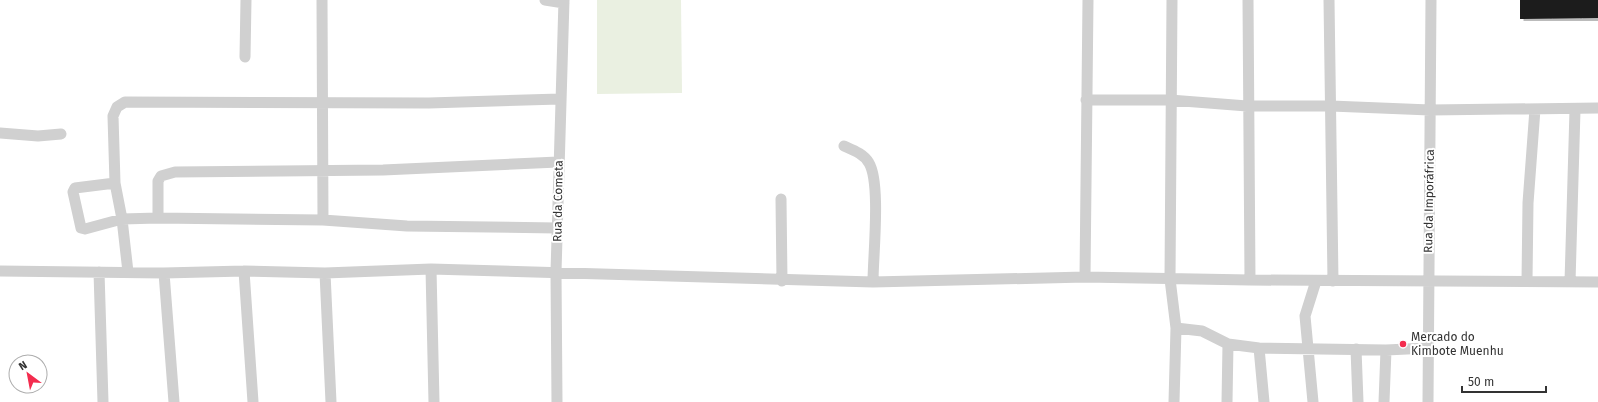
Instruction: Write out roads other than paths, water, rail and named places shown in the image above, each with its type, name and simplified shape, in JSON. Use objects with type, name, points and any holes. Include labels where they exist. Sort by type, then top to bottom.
[{"type":"street","points":[[245,57],[246,0]]},
{"type":"street","points":[[322,0],[323,220]]},
{"type":"street","points":[[545,0],[564,1]]},
{"type":"street","points":[[1085,277],[1088,0]]},
{"type":"street","points":[[1172,0],[1170,100],[1170,279],[1176,328],[1174,402]]},
{"type":"street","points":[[1248,0],[1247,106],[1250,280]]},
{"type":"street","points":[[1329,0],[1333,281]]},
{"type":"street","name":"Rua da Imporáfrica","points":[[1428,402],[1431,0]]},
{"type":"street","name":"Rua da Cometa","points":[[557,402],[556,272],[558,162],[564,1]]},
{"type":"street","points":[[128,272],[122,219],[115,183],[113,116],[118,107],[125,102],[429,103],[560,99]]},
{"type":"street","points":[[1086,100],[1170,100],[1247,106],[1331,106],[1430,110],[1575,110],[1598,108]]},
{"type":"street","points":[[1527,281],[1528,202],[1535,109]]},
{"type":"street","points":[[1570,282],[1575,110]]},
{"type":"street","points":[[0,133],[38,136],[61,134]]},
{"type":"street","points":[[844,146],[860,153],[869,161],[874,174],[873,282]]},
{"type":"street","points":[[158,218],[158,181],[161,176],[168,173],[383,170],[558,162]]},
{"type":"street","points":[[115,183],[75,188],[74,192],[79,225],[85,229],[122,219],[158,218],[323,220],[407,226],[557,228]]},
{"type":"street","points":[[781,199],[782,281]]},
{"type":"street","points":[[0,270],[164,273],[244,271],[325,273],[431,269],[556,272],[782,281],[873,282],[1085,277],[1316,281],[1598,282]]},
{"type":"street","points":[[431,269],[434,402]]},
{"type":"street","points":[[244,271],[253,402]]},
{"type":"street","points":[[99,272],[102,402]]},
{"type":"street","points":[[164,273],[174,402]]},
{"type":"street","points":[[325,273],[331,402]]},
{"type":"street","points":[[1313,402],[1306,316],[1316,281]]},
{"type":"street","points":[[1176,328],[1202,331],[1228,344],[1259,348],[1386,350],[1428,348]]},
{"type":"street","points":[[1227,402],[1228,344]]},
{"type":"street","points":[[1259,348],[1264,402]]},
{"type":"street","points":[[1356,349],[1358,402]]},
{"type":"street","points":[[1384,402],[1386,350]]},
{"type":"place","name":"Mercado do Kimbote Muenhu","points":[[1403,344]]}]
